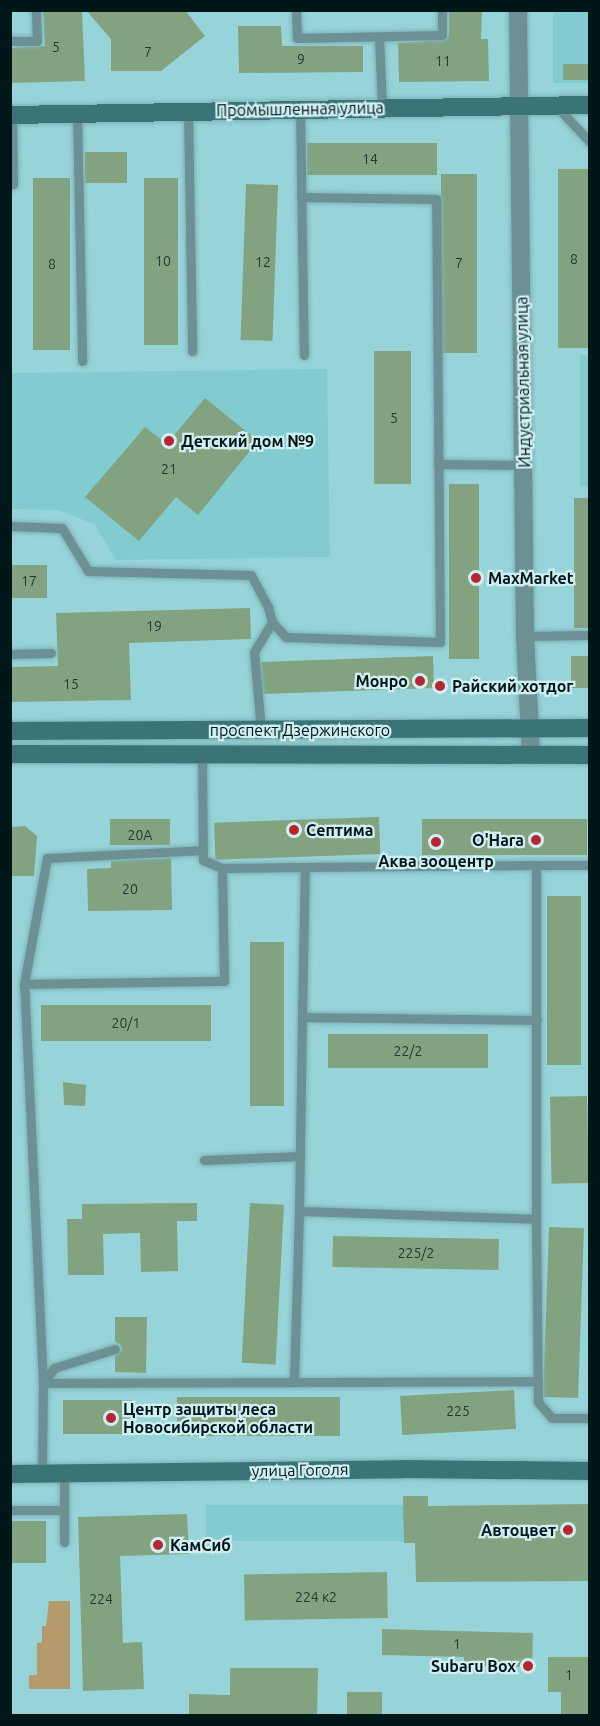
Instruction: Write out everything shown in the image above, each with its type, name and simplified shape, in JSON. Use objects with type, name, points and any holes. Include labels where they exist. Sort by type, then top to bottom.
[{"type":"street","name":"Индустриальная улица","points":[[518,10],[525,636],[531,754]]},
{"type":"street","name":"Промышленная улица","points":[[11,115],[590,105]]},
{"type":"street","name":"проспект Дзержинского","points":[[10,731],[590,728]]},
{"type":"street","name":"проспект Дзержинского","points":[[10,754],[590,755]]},
{"type":"street","name":"улица Гоголя","points":[[10,1474],[403,1469],[590,1471]]},
{"type":"lane","points":[[10,41],[37,41],[36,10]]},
{"type":"lane","points":[[296,10],[297,38],[379,38],[442,34],[442,10]]},
{"type":"lane","points":[[379,38],[382,108]]},
{"type":"lane","points":[[556,105],[590,142]]},
{"type":"lane","points":[[300,109],[304,355]]},
{"type":"lane","points":[[188,111],[192,351]]},
{"type":"lane","points":[[77,113],[82,361]]},
{"type":"lane","points":[[10,184],[14,184],[11,115]]},
{"type":"lane","points":[[10,526],[62,528],[88,571],[251,575],[268,607],[272,622],[286,637],[440,642],[436,199],[301,197]]},
{"type":"lane","points":[[438,464],[524,465]]},
{"type":"lane","points":[[261,730],[254,652],[272,622]]},
{"type":"lane","points":[[525,636],[590,635]]},
{"type":"lane","points":[[10,654],[51,653]]},
{"type":"lane","points":[[201,753],[203,860],[222,867],[590,865]]},
{"type":"lane","points":[[42,1474],[43,1383],[24,984],[47,858],[203,850]]},
{"type":"lane","points":[[536,865],[538,1402],[552,1418],[590,1418]]},
{"type":"lane","points":[[24,984],[224,981],[222,867]]},
{"type":"lane","points":[[294,1381],[305,867]]},
{"type":"lane","points":[[302,1017],[537,1020]]},
{"type":"lane","points":[[204,1160],[300,1156]]},
{"type":"lane","points":[[299,1211],[536,1219]]},
{"type":"lane","points":[[43,1383],[54,1368],[115,1349]]},
{"type":"lane","points":[[43,1383],[537,1381]]},
{"type":"lane","points":[[64,1473],[64,1542]]},
{"type":"lane","points":[[10,1510],[64,1510]]},
{"type":"shaded area","points":[[553,11],[589,11],[589,83],[553,83]]},
{"type":"shaded area","points":[[580,355],[589,355],[589,486],[580,486]]},
{"type":"shaded area","name":"Детский дом №9","points":[[327,369],[330,557],[116,560],[94,524],[58,510],[11,509],[10,373]]},
{"type":"shaded area","points":[[206,1505],[404,1505],[404,1541],[206,1541]]},
{"type":"shaded area","points":[[49,1601],[70,1601],[70,1689],[29,1689],[29,1675],[37,1675],[37,1643],[42,1642],[42,1626],[46,1626]]},
{"type":"building","points":[[43,10],[82,10],[85,81],[10,83],[10,48],[45,46]]},
{"type":"building","points":[[86,10],[185,10],[205,36],[161,71],[111,71],[111,39]]},
{"type":"building","points":[[449,10],[482,10],[481,39],[488,39],[489,81],[399,82],[398,43],[446,40],[449,35]]},
{"type":"building","points":[[238,26],[281,26],[282,46],[363,46],[363,72],[239,73]]},
{"type":"building","points":[[563,64],[590,64],[590,80],[563,80]]},
{"type":"building","points":[[307,143],[437,143],[437,175],[307,175]]},
{"type":"building","points":[[85,152],[127,152],[127,183],[85,183]]},
{"type":"building","points":[[558,169],[590,169],[590,348],[558,348]]},
{"type":"building","points":[[441,174],[477,174],[477,353],[441,353]]},
{"type":"building","points":[[33,178],[70,178],[70,350],[33,350]]},
{"type":"building","points":[[144,178],[178,178],[178,345],[144,345]]},
{"type":"building","points":[[246,184],[278,185],[273,341],[241,340]]},
{"type":"building","points":[[374,351],[411,351],[411,484],[374,484]]},
{"type":"building","points":[[205,398],[258,441],[198,515],[176,497],[139,541],[85,497],[145,427],[167,444]]},
{"type":"building","points":[[449,484],[479,484],[479,659],[449,659]]},
{"type":"building","points":[[574,498],[590,498],[590,628],[574,628]]},
{"type":"building","points":[[10,565],[47,565],[47,598],[10,598]]},
{"type":"building","points":[[250,608],[251,639],[129,643],[131,700],[10,702],[10,667],[58,666],[56,613]]},
{"type":"building","points":[[433,656],[434,688],[262,694],[261,662]]},
{"type":"building","points":[[571,656],[590,656],[590,688],[571,688]]},
{"type":"building","points":[[379,817],[380,854],[215,860],[214,823]]},
{"type":"building","points":[[110,819],[170,819],[170,845],[110,845]]},
{"type":"building","points":[[422,819],[587,819],[587,855],[422,855]]},
{"type":"building","points":[[25,826],[37,836],[34,876],[10,876],[10,827]]},
{"type":"building","points":[[171,858],[172,910],[88,911],[87,869],[111,868],[111,861]]},
{"type":"building","points":[[547,896],[581,896],[581,1065],[547,1065]]},
{"type":"building","points":[[250,942],[284,942],[284,1106],[250,1106]]},
{"type":"building","points":[[41,1005],[211,1005],[211,1041],[41,1041]]},
{"type":"building","points":[[328,1034],[488,1034],[488,1068],[328,1068]]},
{"type":"building","points":[[63,1082],[86,1085],[85,1106],[64,1105]]},
{"type":"building","points":[[587,1096],[589,1183],[552,1184],[550,1097]]},
{"type":"building","points":[[197,1203],[197,1221],[177,1221],[178,1271],[141,1272],[140,1233],[103,1234],[104,1275],[68,1275],[67,1219],[82,1219],[82,1204]]},
{"type":"building","points":[[250,1203],[284,1205],[276,1365],[242,1363]]},
{"type":"building","points":[[549,1227],[584,1228],[578,1398],[543,1397]]},
{"type":"building","points":[[333,1236],[499,1239],[498,1270],[332,1267]]},
{"type":"building","points":[[115,1317],[147,1317],[146,1373],[115,1372],[115,1356],[122,1350],[120,1344],[115,1342]]},
{"type":"building","points":[[514,1390],[516,1429],[402,1435],[400,1396]]},
{"type":"building","points":[[177,1397],[340,1397],[340,1436],[177,1436]]},
{"type":"building","points":[[63,1400],[132,1400],[132,1434],[63,1434]]},
{"type":"building","points":[[403,1496],[428,1496],[428,1506],[588,1504],[589,1581],[416,1582],[415,1543],[404,1543]]},
{"type":"building","points":[[187,1514],[189,1554],[120,1556],[123,1643],[142,1642],[144,1689],[83,1691],[78,1517]]},
{"type":"building","points":[[11,1521],[46,1521],[46,1563],[11,1563]]},
{"type":"building","points":[[387,1572],[388,1618],[245,1620],[244,1574]]},
{"type":"building","points":[[382,1629],[533,1633],[532,1667],[464,1665],[464,1657],[382,1655]]},
{"type":"building","points":[[548,1657],[590,1657],[590,1716],[561,1716],[561,1692],[548,1692]]},
{"type":"building","points":[[230,1668],[318,1668],[317,1716],[189,1716],[189,1694],[230,1695]]},
{"type":"building","points":[[347,1692],[382,1692],[382,1716],[347,1716]]},
{"type":"place","name":"Детский дом №9","points":[[169,441]]},
{"type":"place","name":"MaxMarket","points":[[476,578]]},
{"type":"place","name":"Монро","points":[[420,681]]},
{"type":"place","name":"Райский хотдог","points":[[440,686]]},
{"type":"place","name":"Септима","points":[[294,830]]},
{"type":"place","name":"O'Hara","points":[[536,840]]},
{"type":"place","name":"Аква зооцентр","points":[[436,842]]},
{"type":"place","name":"Центр защиты леса Новосибирской области","points":[[111,1418]]},
{"type":"place","name":"Автоцвет","points":[[568,1530]]},
{"type":"place","name":"КамСиб","points":[[158,1545]]},
{"type":"place","name":"Subaru Box","points":[[528,1666]]}]
